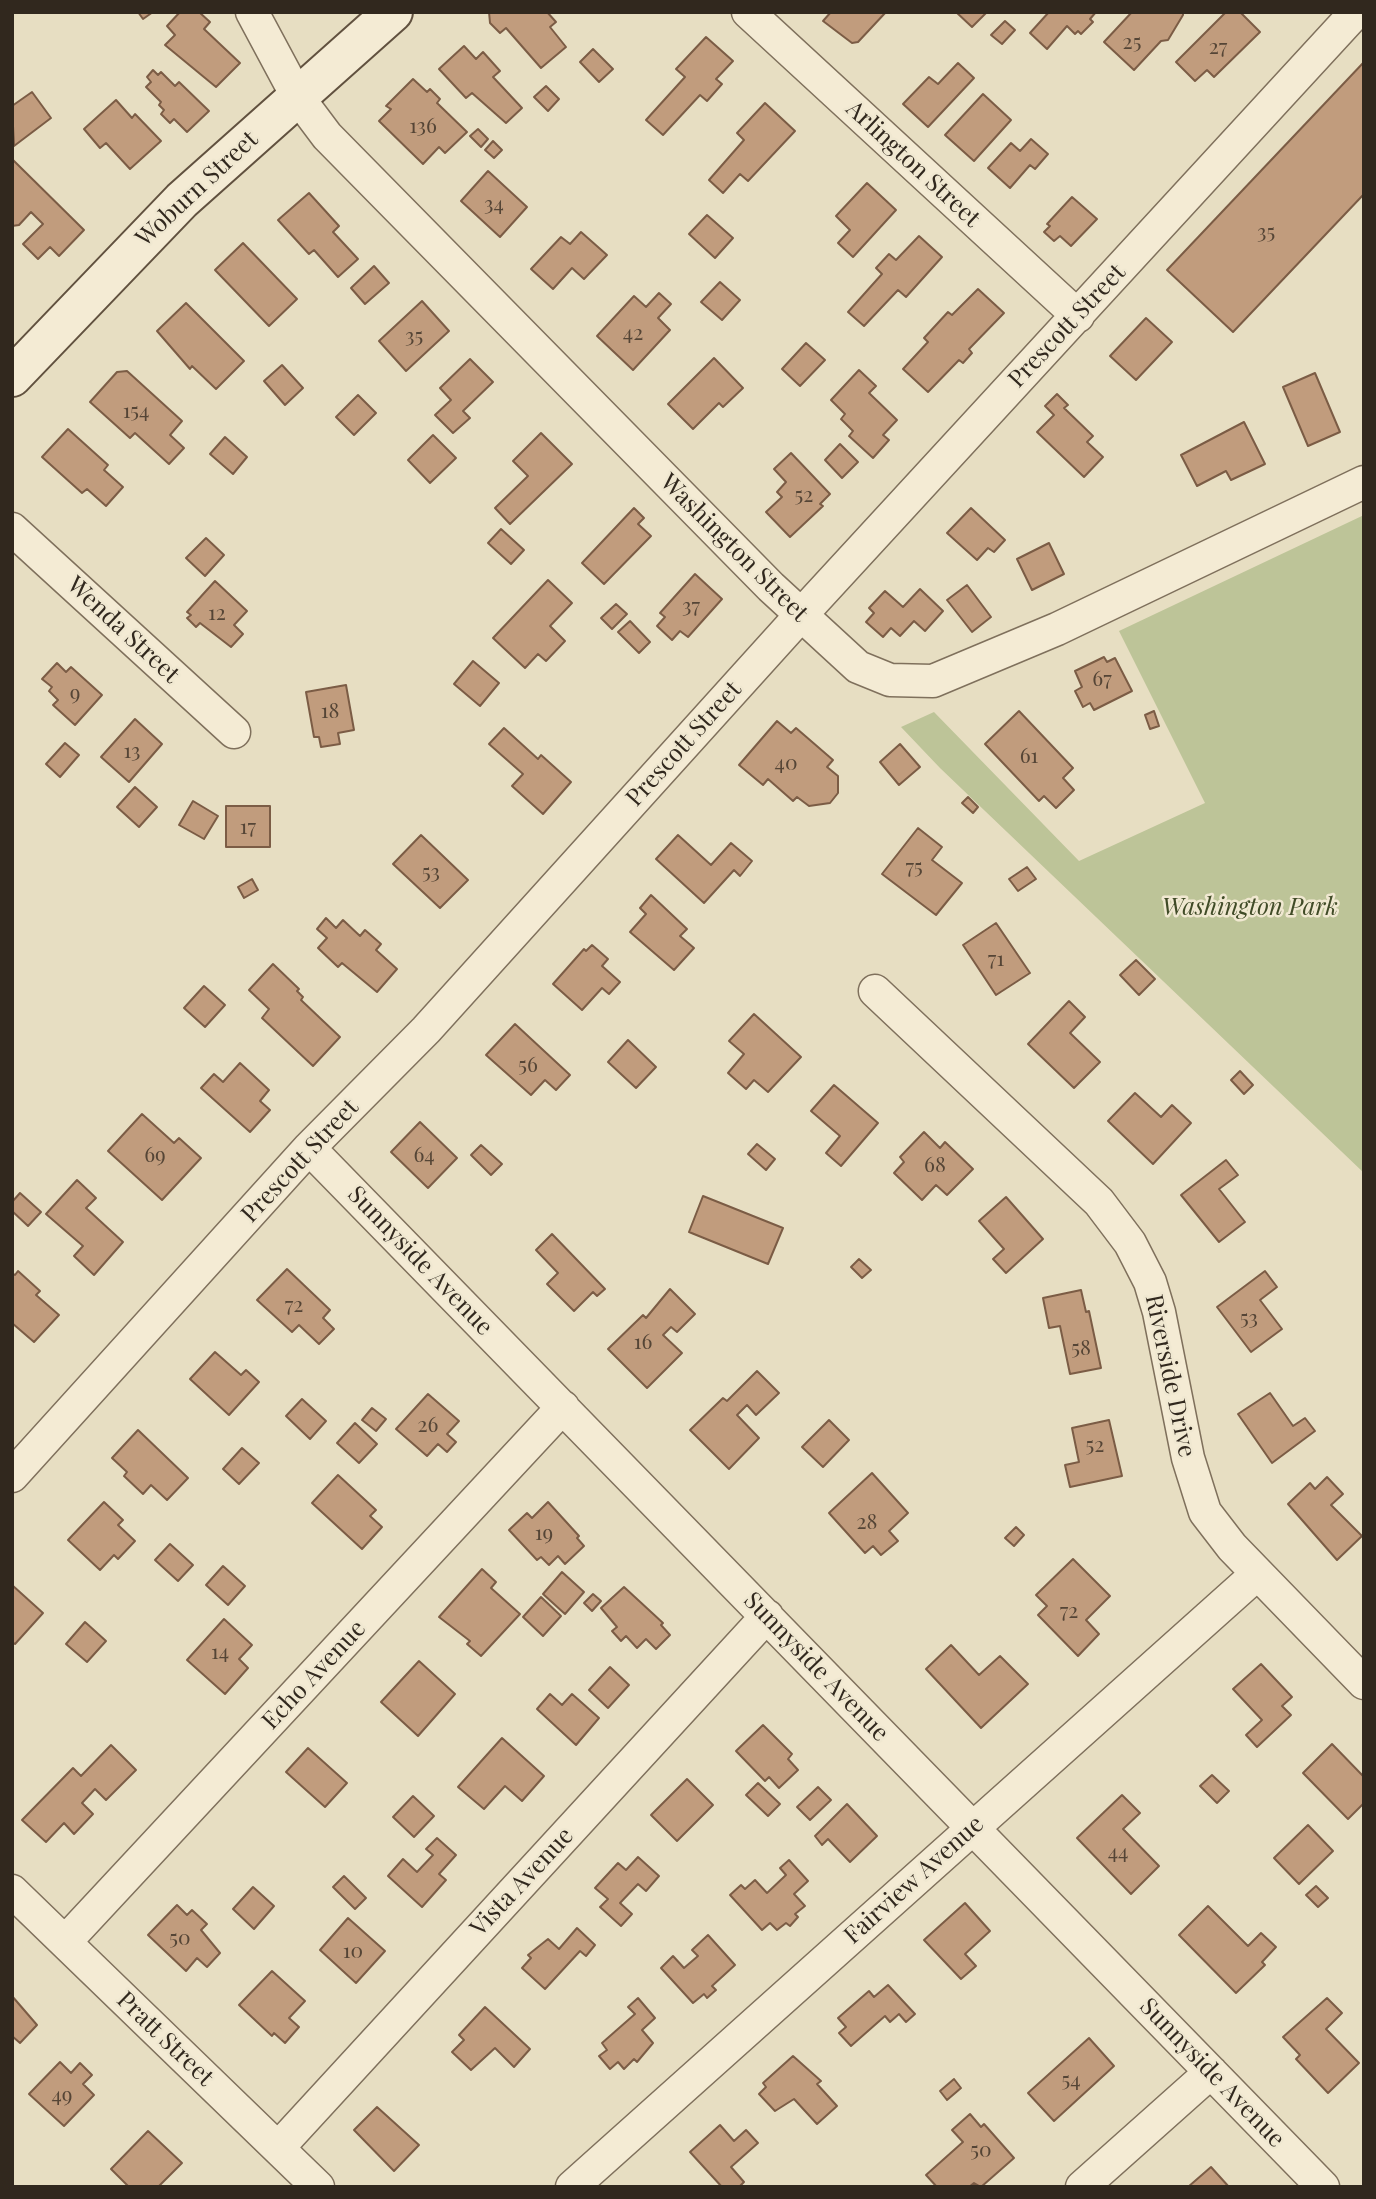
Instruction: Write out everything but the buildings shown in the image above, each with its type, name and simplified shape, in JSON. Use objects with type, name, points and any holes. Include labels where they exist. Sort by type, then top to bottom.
[{"type":"street","name":"Washington Street","points":[[252,12],[297,96],[327,135],[801,615],[845,657],[866,671],[899,682],[933,681],[1057,629],[1364,482]]},
{"type":"street","name":"Woburn Street","points":[[12,377],[139,241],[393,12]]},
{"type":"street","name":"Arlington Street","points":[[748,12],[1077,316]]},
{"type":"street","name":"Prescott Street","points":[[12,1476],[309,1148],[426,1030],[801,615],[1356,12]]},
{"type":"street","name":"Wenda Street","points":[[12,528],[234,732]]},
{"type":"street","name":"Riverside Drive","points":[[875,991],[1098,1202],[1126,1236],[1145,1272],[1159,1311],[1188,1458],[1200,1500],[1214,1525],[1257,1574],[1364,1683]]},
{"type":"street","name":"Sunnyside Avenue","points":[[309,1148],[1323,2187]]},
{"type":"street","name":"Echo Avenue","points":[[65,1942],[563,1408]]},
{"type":"street","name":"Fairview Avenue","points":[[572,2187],[1257,1574]]},
{"type":"street","name":"Vista Avenue","points":[[278,2148],[766,1616]]},
{"type":"street","name":"Pratt Street","points":[[12,1891],[318,2187]]},
{"type":"street","points":[[1082,2187],[1211,2072]]},
{"type":"green space","name":"Washington Park","points":[[1364,515],[1364,1173],[940,768],[901,727],[934,712],[1079,861],[1205,803],[1119,631]]}]
